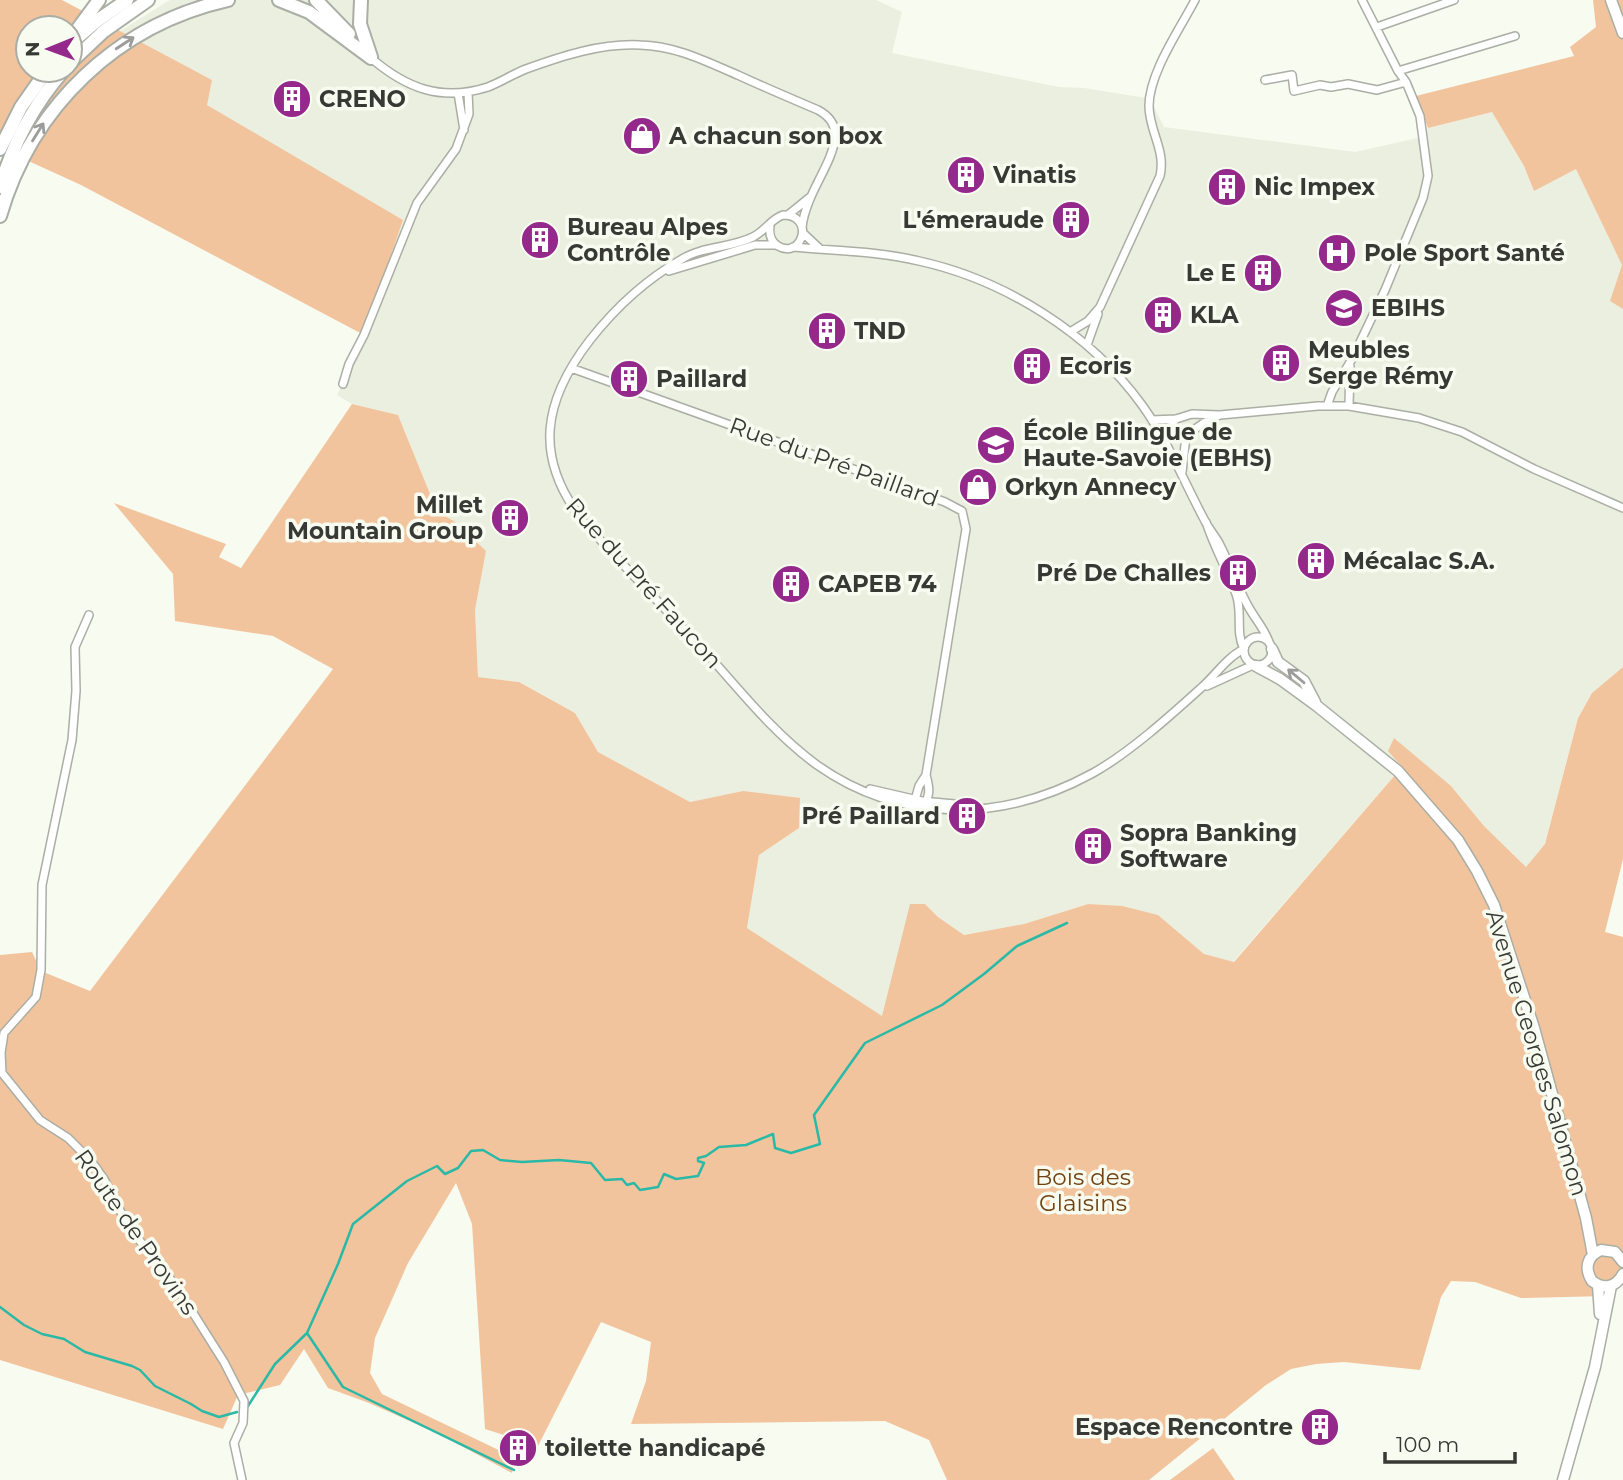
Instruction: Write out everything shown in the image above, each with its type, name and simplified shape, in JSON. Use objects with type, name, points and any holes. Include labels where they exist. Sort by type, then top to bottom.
[{"type":"highway","points":[[84,22],[99,0]]},
{"type":"highway","points":[[84,31],[127,0]]},
{"type":"highway","points":[[84,50],[104,31],[148,0]]},
{"type":"highway","points":[[0,216],[14,176],[31,144],[51,113],[82,77],[111,53],[155,25],[183,13],[228,0]]},
{"type":"highway","points":[[279,0],[301,4],[371,58]]},
{"type":"highway","points":[[316,0],[371,58]]},
{"type":"highway","points":[[361,0],[360,23],[371,58]]},
{"type":"highway","points":[[0,149],[21,107],[37,84]]},
{"type":"highway","points":[[0,187],[23,128],[53,84]]},
{"type":"street","points":[[1087,345],[1100,307],[1160,176],[1161,153],[1149,104],[1157,72],[1195,0]]},
{"type":"street","points":[[1327,407],[1408,236],[1423,198],[1428,176],[1420,116],[1406,82],[1362,0]]},
{"type":"street","points":[[1377,27],[1454,0]]},
{"type":"street","points":[[1611,0],[1623,33]]},
{"type":"street","points":[[1398,71],[1516,36]]},
{"type":"street","points":[[371,58],[415,87],[458,93],[490,86],[527,69],[598,47],[641,45],[686,52],[818,110],[828,117],[834,128],[835,138],[809,197],[802,238],[793,247]]},
{"type":"street","points":[[1265,80],[1292,75],[1294,91],[1320,85],[1331,87],[1348,84],[1377,90],[1406,82]]},
{"type":"street","points":[[343,384],[349,364],[364,335],[418,203],[451,158],[464,131],[469,114],[468,92]]},
{"type":"street","points":[[458,93],[464,131]]},
{"type":"street","points":[[809,197],[789,215],[778,217],[771,226],[770,237],[778,246],[869,253],[909,259],[954,271],[1006,292],[1070,332],[1087,345],[1120,379],[1163,437],[1219,542],[1247,604],[1263,627],[1270,646],[1269,660],[1263,665],[1255,666],[1245,657],[1239,638],[1240,610],[1237,594],[1213,544],[1206,522]]},
{"type":"street","points":[[789,215],[797,219],[821,250]]},
{"type":"street","name":"Rue du Pré Faucon","points":[[771,226],[752,238],[684,257],[623,301],[593,336],[571,368],[554,404],[550,440],[556,472],[574,510],[781,734],[819,766],[885,800],[920,808],[961,811],[983,807],[1036,797],[1092,773],[1115,759],[1203,687],[1236,653],[1244,649]]},
{"type":"street","name":"Rue du Pré Faucon","points":[[662,273],[755,245],[778,246]]},
{"type":"street","points":[[1070,332],[1088,321],[1100,307]]},
{"type":"street","points":[[1349,406],[1348,374],[1352,359]]},
{"type":"street","name":"Rue du Pré Paillard","points":[[571,368],[945,502],[961,512],[966,523],[965,536],[926,775],[915,800]]},
{"type":"street","points":[[1152,420],[1176,419],[1192,414],[1220,415],[1349,406],[1409,415],[1462,432],[1534,469],[1623,508]]},
{"type":"street","points":[[1163,437],[1186,436],[1207,420],[1220,415]]},
{"type":"street","points":[[1163,437],[1176,419]]},
{"type":"street","points":[[1182,472],[1186,436]]},
{"type":"street","name":"Route de Provins","points":[[89,615],[75,647],[76,691],[72,740],[42,885],[41,971],[36,997],[4,1033],[2,1073],[40,1120],[68,1138],[91,1161],[104,1179],[128,1226],[176,1286],[224,1362],[244,1401],[243,1423],[234,1443],[242,1480]]},
{"type":"street","points":[[1244,649],[1248,641],[1255,637],[1263,638],[1270,646]]},
{"type":"street","name":"Avenue Georges Salomon","points":[[1270,646],[1278,662],[1304,681],[1317,706]]},
{"type":"street","name":"Rue du Pré Faucon","points":[[1203,687],[1255,666]]},
{"type":"street","name":"Avenue Georges Salomon","points":[[1255,666],[1280,679],[1317,706],[1398,771],[1458,840],[1477,871],[1494,905],[1534,1028],[1586,1218],[1593,1255],[1588,1264],[1588,1273],[1598,1285]]},
{"type":"street","name":"Rue du Pré Paillard","points":[[926,775],[930,789],[927,802]]},
{"type":"street","name":"Rue du Pré Faucon","points":[[860,788],[927,802],[983,807]]},
{"type":"street","points":[[915,800],[920,808],[927,802]]},
{"type":"street","name":"Avenue Georges Salomon","points":[[1586,1218],[1623,1262]]},
{"type":"street","points":[[1593,1255],[1615,1251]]},
{"type":"street","points":[[1563,1480],[1595,1367],[1611,1286],[1623,1276]]},
{"type":"street","points":[[1600,1336],[1598,1285],[1611,1286]]},
{"type":"shaded area","points":[[170,0],[876,0],[902,12],[892,53],[1059,87],[1084,88],[1146,98],[1146,90],[1164,127],[1355,152],[1422,137],[1428,128],[1492,112],[1524,166],[1534,191],[1576,168],[1623,265],[1611,301],[1623,309],[1623,667],[1592,693],[1578,717],[1545,844],[1526,867],[1484,826],[1451,786],[1402,767],[1233,962],[1204,954],[1158,915],[1087,904],[1024,924],[964,935],[925,904],[883,1017],[747,928],[759,855],[799,828],[743,791],[690,802],[598,752],[575,713],[519,682],[478,677],[475,610],[486,551],[457,523],[437,511],[398,415],[352,404],[337,395],[364,335],[403,220],[206,105],[212,80],[120,31]]},
{"type":"green space","points":[[0,0],[62,0],[212,80],[207,105],[403,220],[364,335],[81,185],[0,148]]},
{"type":"green space","points":[[1593,0],[1623,0],[1623,309],[1610,301],[1622,265],[1576,169],[1534,191],[1524,166],[1492,112],[1428,128],[1416,96],[1574,56],[1570,47],[1596,27]]},
{"type":"green space","name":"Bois des Glaisins","points":[[352,404],[398,415],[437,511],[457,523],[486,551],[475,610],[478,677],[519,682],[575,713],[598,752],[690,802],[743,791],[800,798],[799,828],[759,855],[747,928],[882,1016],[910,904],[925,904],[964,935],[1024,924],[1088,904],[1122,906],[1158,915],[1204,954],[1234,962],[1402,767],[1388,751],[1394,738],[1451,786],[1484,826],[1526,867],[1545,844],[1578,718],[1592,693],[1623,667],[1623,859],[1605,932],[1623,937],[1623,1275],[1607,1296],[1521,1298],[1475,1282],[1451,1281],[1441,1297],[1420,1370],[1344,1362],[1291,1369],[1266,1385],[1149,1480],[947,1480],[929,1440],[885,1421],[631,1424],[646,1381],[651,1342],[601,1322],[538,1446],[485,1429],[472,1224],[456,1183],[408,1263],[375,1338],[370,1373],[382,1394],[515,1458],[512,1473],[439,1434],[328,1388],[304,1349],[280,1385],[238,1395],[223,1429],[0,1360],[0,955],[32,952],[41,971],[90,991],[333,669],[273,636],[175,621],[173,574],[114,503],[226,544],[219,557],[241,568]]},
{"type":"green space","points":[[1213,1448],[1235,1480],[1170,1480]]},
{"type":"waterway","points":[[248,1406],[275,1364],[307,1333],[353,1224],[407,1181],[437,1166],[445,1174],[458,1168],[471,1151],[483,1150],[500,1160],[591,1163],[605,1180],[622,1179],[627,1185],[634,1183],[640,1190],[658,1187],[664,1174],[676,1179],[698,1176],[704,1163],[698,1161],[698,1158],[719,1147],[746,1145],[773,1134],[775,1148],[791,1153],[820,1144],[814,1115],[865,1043],[942,1005],[1017,946],[1067,923]]},
{"type":"waterway","points":[[0,1307],[24,1325],[42,1334],[64,1339],[85,1352],[140,1370],[155,1386],[202,1411],[219,1417],[237,1412]]},
{"type":"waterway","points":[[307,1333],[343,1387],[514,1470]]},
{"type":"place","name":"CRENO","points":[[292,99]]},
{"type":"place","name":"A chacun son box","points":[[642,136]]},
{"type":"place","name":"Vinatis","points":[[966,175]]},
{"type":"place","name":"Nic Impex","points":[[1227,187]]},
{"type":"place","name":"L'émeraude","points":[[1071,220]]},
{"type":"place","name":"Bureau Alpes Contrôle","points":[[540,240]]},
{"type":"place","name":"Pole Sport Santé","points":[[1337,253]]},
{"type":"place","name":"Le E","points":[[1263,273]]},
{"type":"place","name":"EBIHS","points":[[1344,308]]},
{"type":"place","name":"KLA","points":[[1163,315]]},
{"type":"place","name":"TND","points":[[827,331]]},
{"type":"place","name":"Meubles Serge Rémy","points":[[1281,363]]},
{"type":"place","name":"Ecoris","points":[[1032,366]]},
{"type":"place","name":"Paillard","points":[[629,379]]},
{"type":"place","name":"École Bilingue de Haute-Savoie (EBHS)","points":[[996,445]]},
{"type":"place","name":"Orkyn Annecy","points":[[978,487]]},
{"type":"place","name":"Millet Mountain Group","points":[[510,518]]},
{"type":"place","name":"Mécalac S.A.","points":[[1316,561]]},
{"type":"place","name":"Pré De Challes","points":[[1238,573]]},
{"type":"place","name":"CAPEB 74","points":[[791,584]]},
{"type":"place","name":"Pré Paillard","points":[[967,816]]},
{"type":"place","name":"Sopra Banking Software","points":[[1093,846]]},
{"type":"place","name":"Espace Rencontre","points":[[1320,1427]]},
{"type":"place","name":"toilette handicapé","points":[[518,1448]]}]
